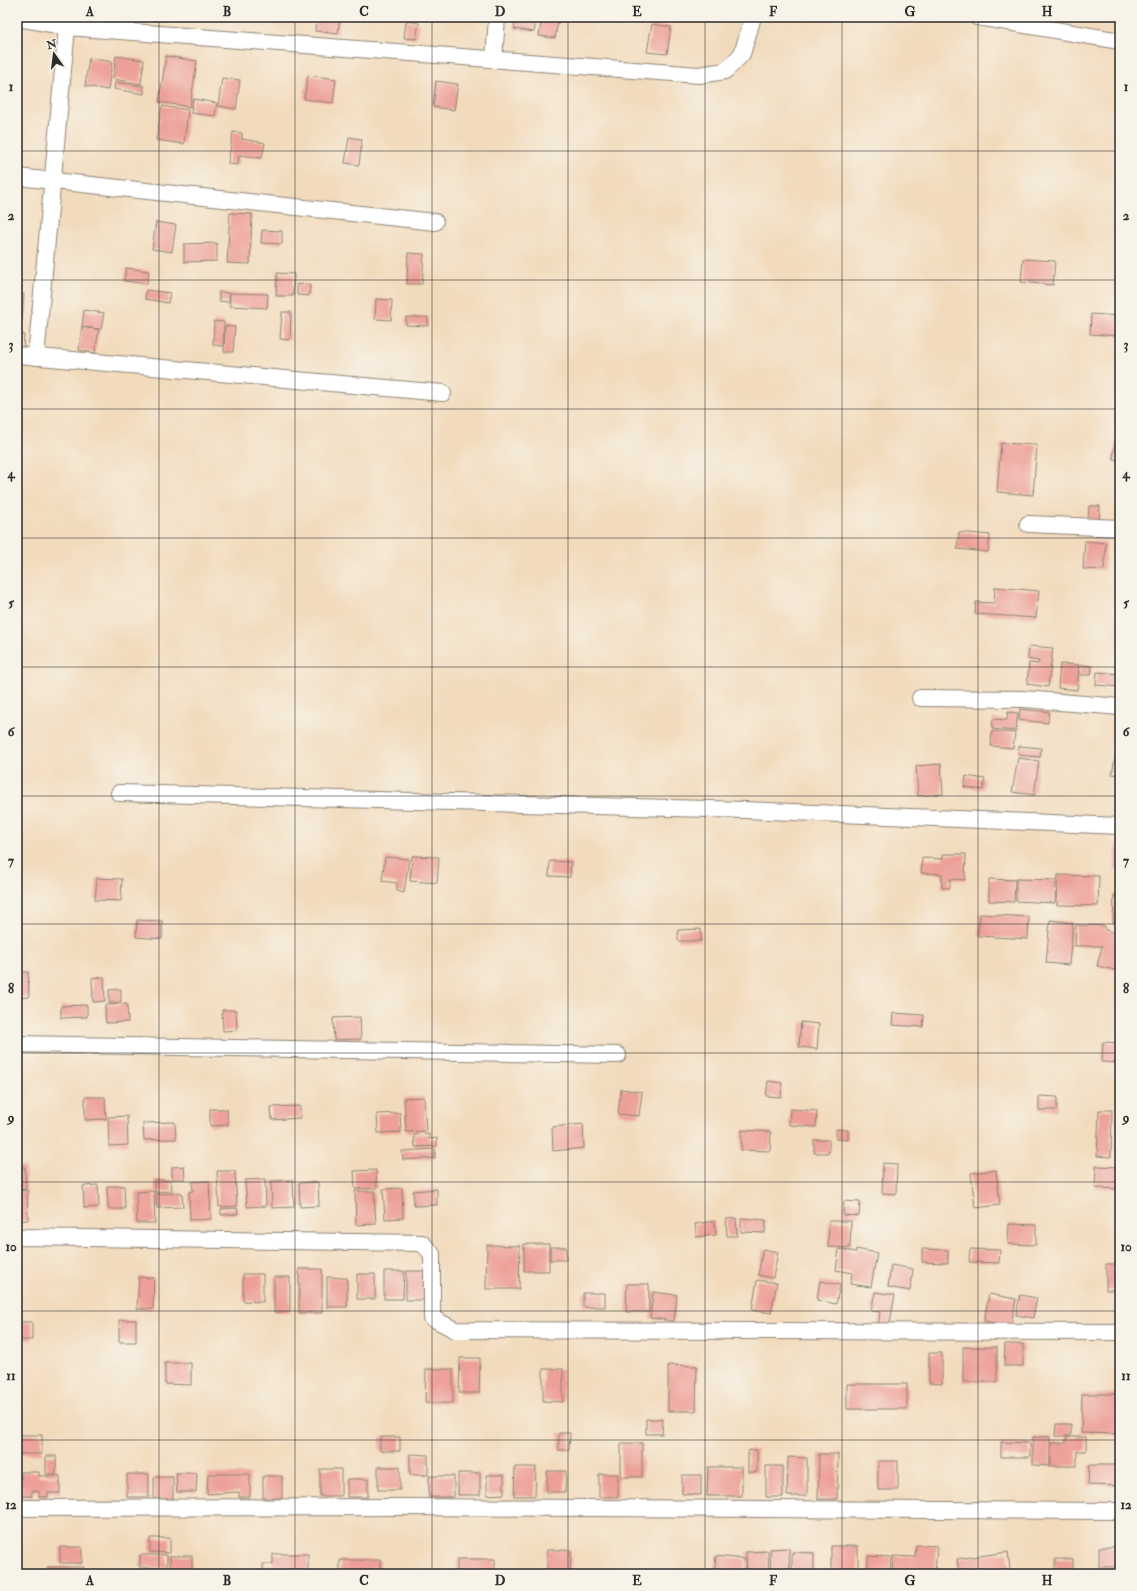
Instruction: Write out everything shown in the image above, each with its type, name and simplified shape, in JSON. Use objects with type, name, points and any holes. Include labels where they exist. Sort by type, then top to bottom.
[{"type":"street","points":[[494,60],[497,17]]},
{"type":"street","points":[[17,18],[67,27],[699,76],[725,71],[742,54],[753,17]]},
{"type":"street","points":[[977,17],[1120,41]]},
{"type":"street","points":[[36,357],[67,27]]},
{"type":"street","points":[[17,177],[435,222]]},
{"type":"street","points":[[17,355],[443,393]]},
{"type":"street","points":[[1028,524],[1120,528]]},
{"type":"street","points":[[920,698],[1024,699],[1120,707]]},
{"type":"street","points":[[119,793],[745,810],[1120,826]]},
{"type":"street","points":[[17,1044],[618,1055]]},
{"type":"street","points":[[17,1237],[422,1243],[432,1254],[432,1318],[455,1330],[1120,1332]]},
{"type":"street","points":[[17,1508],[417,1507],[1120,1511]]},
{"type":"building","points":[[316,17],[340,17],[338,34],[315,31]]},
{"type":"building","points":[[516,17],[537,17],[534,32],[514,29]]},
{"type":"building","points":[[542,17],[559,17],[555,38],[539,36]]},
{"type":"building","points":[[406,21],[419,23],[416,39],[404,38]]},
{"type":"building","points":[[652,24],[671,27],[667,54],[647,52]]},
{"type":"building","points":[[116,56],[144,60],[141,84],[113,79]]},
{"type":"building","points":[[166,56],[197,61],[190,107],[159,102]]},
{"type":"building","points":[[89,58],[112,62],[108,90],[85,86]]},
{"type":"building","points":[[308,75],[336,79],[333,103],[304,99]]},
{"type":"building","points":[[222,78],[240,80],[236,109],[218,106]]},
{"type":"building","points":[[436,81],[458,84],[454,110],[433,107]]},
{"type":"building","points":[[115,82],[144,86],[144,94],[114,89]]},
{"type":"building","points":[[193,99],[217,103],[215,116],[191,113]]},
{"type":"building","points":[[162,106],[188,110],[184,144],[156,140]]},
{"type":"building","points":[[233,132],[242,133],[242,139],[265,143],[262,158],[239,155],[238,165],[228,164]]},
{"type":"building","points":[[349,137],[362,139],[359,165],[345,163]]},
{"type":"building","points":[[230,213],[252,214],[250,264],[227,263]]},
{"type":"building","points":[[156,222],[176,225],[172,252],[152,249]]},
{"type":"building","points":[[262,230],[282,231],[282,244],[261,243]]},
{"type":"building","points":[[217,243],[217,261],[184,262],[184,244]]},
{"type":"building","points":[[408,253],[424,254],[422,284],[407,284]]},
{"type":"building","points":[[1023,259],[1055,261],[1053,285],[1021,282]]},
{"type":"building","points":[[126,268],[149,271],[147,284],[124,281]]},
{"type":"building","points":[[277,273],[294,274],[293,296],[276,296]]},
{"type":"building","points":[[297,284],[310,285],[309,296],[297,295]]},
{"type":"building","points":[[146,290],[170,293],[168,303],[145,299]]},
{"type":"building","points":[[219,292],[229,293],[229,302],[219,301]]},
{"type":"building","points":[[17,293],[24,294],[22,321],[17,321]]},
{"type":"building","points":[[230,293],[268,294],[267,308],[230,306]]},
{"type":"building","points":[[376,299],[392,300],[391,320],[375,319]]},
{"type":"building","points":[[84,310],[104,313],[101,329],[82,327]]},
{"type":"building","points":[[282,312],[291,312],[290,340],[280,339]]},
{"type":"building","points":[[1091,314],[1120,316],[1120,336],[1090,334]]},
{"type":"building","points":[[406,317],[428,317],[428,326],[406,325]]},
{"type":"building","points":[[214,321],[224,322],[223,346],[213,345]]},
{"type":"building","points":[[225,326],[235,327],[233,352],[224,352]]},
{"type":"building","points":[[82,327],[99,330],[95,353],[79,350]]},
{"type":"building","points":[[17,334],[24,334],[23,353],[17,352]]},
{"type":"building","points":[[1115,442],[1120,442],[1120,460],[1113,459]]},
{"type":"building","points":[[1001,443],[1037,445],[1033,495],[997,492]]},
{"type":"building","points":[[1089,506],[1100,506],[1099,520],[1088,519]]},
{"type":"building","points":[[959,532],[990,535],[988,552],[957,549]]},
{"type":"building","points":[[1085,541],[1106,543],[1104,570],[1083,569]]},
{"type":"building","points":[[995,587],[1039,591],[1036,618],[975,614],[976,602],[994,603]]},
{"type":"building","points":[[1029,646],[1053,648],[1048,687],[1027,684],[1029,663],[1038,664],[1039,661],[1028,659]]},
{"type":"building","points":[[1060,664],[1079,665],[1077,690],[1058,688]]},
{"type":"building","points":[[1081,665],[1092,666],[1091,675],[1080,675]]},
{"type":"building","points":[[1097,672],[1120,674],[1120,687],[1096,685]]},
{"type":"building","points":[[1020,709],[1049,712],[1048,723],[1019,720]]},
{"type":"building","points":[[1008,712],[1018,713],[1016,731],[992,729],[993,719],[1007,720]]},
{"type":"building","points":[[992,731],[1015,733],[1013,748],[991,746]]},
{"type":"building","points":[[1019,746],[1041,748],[1040,757],[1018,755]]},
{"type":"building","points":[[1116,753],[1120,754],[1120,775],[1112,774]]},
{"type":"building","points":[[1018,758],[1039,761],[1034,795],[1012,792]]},
{"type":"building","points":[[941,764],[943,794],[918,796],[916,766]]},
{"type":"building","points":[[966,776],[985,779],[983,790],[964,787]]},
{"type":"building","points":[[1116,845],[1120,845],[1120,869],[1115,869]]},
{"type":"building","points":[[943,854],[966,854],[965,880],[950,879],[950,888],[942,888],[942,874],[921,873],[922,858],[943,859]]},
{"type":"building","points":[[412,856],[439,857],[437,883],[410,881]]},
{"type":"building","points":[[385,857],[409,859],[404,893],[397,891],[397,883],[382,881]]},
{"type":"building","points":[[550,861],[571,862],[570,877],[549,876]]},
{"type":"building","points":[[1058,875],[1099,876],[1098,906],[1057,905]]},
{"type":"building","points":[[97,878],[122,879],[121,901],[95,900]]},
{"type":"building","points":[[989,879],[1015,880],[1014,902],[989,901]]},
{"type":"building","points":[[1016,879],[1056,880],[1055,903],[1016,901]]},
{"type":"building","points":[[1114,895],[1120,895],[1120,923],[1113,923]]},
{"type":"building","points":[[980,914],[1029,917],[1028,939],[978,936]]},
{"type":"building","points":[[137,920],[162,921],[162,939],[136,937]]},
{"type":"building","points":[[1050,920],[1073,923],[1069,965],[1046,963]]},
{"type":"building","points":[[1076,925],[1105,926],[1105,930],[1120,934],[1119,971],[1097,966],[1102,946],[1075,946]]},
{"type":"building","points":[[701,929],[701,941],[678,941],[678,930]]},
{"type":"building","points":[[17,972],[28,972],[29,997],[17,998]]},
{"type":"building","points":[[104,977],[105,1001],[93,1002],[92,978]]},
{"type":"building","points":[[121,989],[121,1002],[109,1003],[109,990]]},
{"type":"building","points":[[127,1004],[128,1022],[106,1023],[105,1005]]},
{"type":"building","points":[[87,1005],[87,1017],[61,1018],[61,1006]]},
{"type":"building","points":[[222,1010],[236,1010],[237,1030],[223,1031]]},
{"type":"building","points":[[893,1013],[924,1015],[923,1027],[892,1025]]},
{"type":"building","points":[[360,1017],[361,1039],[334,1040],[333,1018]]},
{"type":"building","points":[[801,1022],[819,1024],[817,1049],[799,1047]]},
{"type":"building","points":[[1103,1042],[1120,1043],[1120,1063],[1102,1062]]},
{"type":"building","points":[[768,1081],[782,1083],[781,1097],[766,1096]]},
{"type":"building","points":[[621,1089],[642,1092],[639,1116],[618,1114]]},
{"type":"building","points":[[1039,1096],[1057,1097],[1057,1110],[1039,1110]]},
{"type":"building","points":[[85,1097],[105,1097],[106,1119],[85,1120]]},
{"type":"building","points":[[424,1097],[426,1131],[406,1132],[404,1098]]},
{"type":"building","points":[[17,1104],[19,1104],[20,1126],[17,1126]]},
{"type":"building","points":[[300,1106],[300,1118],[272,1120],[271,1107]]},
{"type":"building","points":[[210,1109],[227,1109],[228,1125],[210,1126]]},
{"type":"building","points":[[790,1109],[817,1111],[816,1127],[789,1125]]},
{"type":"building","points":[[1099,1110],[1112,1110],[1111,1157],[1097,1156]]},
{"type":"building","points":[[400,1113],[401,1132],[378,1133],[377,1114]]},
{"type":"building","points":[[127,1116],[128,1145],[109,1146],[108,1117]]},
{"type":"building","points":[[175,1122],[176,1139],[144,1140],[143,1123]]},
{"type":"building","points":[[583,1124],[584,1148],[553,1151],[552,1127]]},
{"type":"building","points":[[836,1129],[848,1130],[848,1140],[836,1139]]},
{"type":"building","points":[[742,1130],[771,1132],[770,1151],[741,1150]]},
{"type":"building","points":[[429,1134],[429,1139],[437,1138],[437,1146],[415,1147],[414,1135]]},
{"type":"building","points":[[814,1140],[829,1140],[829,1153],[814,1153]]},
{"type":"building","points":[[435,1149],[435,1158],[403,1160],[402,1151]]},
{"type":"building","points":[[883,1163],[897,1164],[896,1194],[882,1193]]},
{"type":"building","points":[[184,1166],[185,1179],[172,1179],[172,1167]]},
{"type":"building","points":[[1096,1166],[1120,1167],[1120,1189],[1095,1188]]},
{"type":"building","points":[[17,1167],[25,1167],[26,1189],[17,1190]]},
{"type":"building","points":[[376,1170],[377,1188],[355,1189],[354,1171]]},
{"type":"building","points":[[996,1170],[1000,1205],[975,1208],[971,1173]]},
{"type":"building","points":[[217,1171],[235,1171],[237,1206],[219,1207]]},
{"type":"building","points":[[265,1179],[266,1206],[247,1207],[245,1180]]},
{"type":"building","points":[[154,1180],[171,1180],[172,1191],[155,1192]]},
{"type":"building","points":[[293,1180],[294,1207],[272,1208],[271,1181]]},
{"type":"building","points":[[209,1181],[211,1219],[190,1220],[189,1192],[193,1191],[192,1182]]},
{"type":"building","points":[[318,1182],[319,1206],[300,1207],[299,1183]]},
{"type":"building","points":[[98,1185],[99,1207],[84,1208],[83,1186]]},
{"type":"building","points":[[107,1186],[124,1186],[125,1209],[108,1209]]},
{"type":"building","points":[[402,1188],[403,1218],[385,1219],[383,1189]]},
{"type":"building","points":[[437,1189],[437,1205],[414,1206],[413,1191]]},
{"type":"building","points":[[27,1190],[28,1220],[17,1221],[17,1191]]},
{"type":"building","points":[[154,1191],[155,1223],[137,1223],[136,1192]]},
{"type":"building","points":[[355,1191],[374,1191],[376,1224],[356,1225]]},
{"type":"building","points":[[182,1193],[183,1207],[157,1208],[156,1194]]},
{"type":"building","points":[[844,1201],[860,1202],[859,1216],[843,1215]]},
{"type":"building","points":[[237,1208],[238,1214],[221,1215],[221,1209]]},
{"type":"building","points":[[736,1218],[737,1236],[727,1236],[726,1219]]},
{"type":"building","points":[[741,1218],[766,1220],[765,1233],[741,1232]]},
{"type":"building","points":[[714,1221],[716,1235],[697,1237],[695,1224]]},
{"type":"building","points":[[829,1221],[851,1221],[850,1248],[828,1247]]},
{"type":"building","points":[[1009,1224],[1036,1225],[1036,1245],[1008,1244]]},
{"type":"building","points":[[524,1244],[549,1244],[549,1271],[524,1271]]},
{"type":"building","points":[[487,1245],[520,1246],[519,1289],[486,1289]]},
{"type":"building","points":[[550,1247],[566,1247],[566,1260],[550,1260]]},
{"type":"building","points":[[763,1249],[778,1252],[773,1278],[758,1275]]},
{"type":"building","points":[[839,1249],[856,1252],[856,1249],[877,1253],[871,1287],[850,1284],[852,1273],[836,1270]]},
{"type":"building","points":[[922,1249],[948,1250],[948,1263],[922,1262]]},
{"type":"building","points":[[970,1249],[1000,1250],[999,1263],[969,1262]]},
{"type":"building","points":[[1106,1264],[1120,1264],[1120,1290],[1106,1290]]},
{"type":"building","points":[[891,1265],[913,1269],[910,1291],[888,1287]]},
{"type":"building","points":[[299,1269],[322,1269],[322,1313],[299,1313]]},
{"type":"building","points":[[384,1271],[404,1271],[403,1299],[384,1299]]},
{"type":"building","points":[[406,1271],[424,1271],[424,1300],[406,1300]]},
{"type":"building","points":[[243,1274],[263,1274],[263,1302],[243,1301]]},
{"type":"building","points":[[357,1274],[375,1274],[375,1299],[357,1299]]},
{"type":"building","points":[[139,1277],[154,1278],[153,1309],[137,1309]]},
{"type":"building","points":[[274,1277],[290,1277],[290,1312],[274,1312]]},
{"type":"building","points":[[327,1277],[347,1278],[347,1307],[327,1307]]},
{"type":"building","points":[[757,1280],[777,1283],[771,1313],[752,1310]]},
{"type":"building","points":[[820,1281],[840,1285],[836,1304],[817,1300]]},
{"type":"building","points":[[627,1284],[649,1284],[649,1312],[626,1312]]},
{"type":"building","points":[[653,1292],[677,1295],[674,1321],[650,1318]]},
{"type":"building","points":[[875,1292],[895,1295],[889,1328],[878,1326],[880,1312],[871,1311]]},
{"type":"building","points":[[583,1293],[605,1293],[605,1307],[583,1307]]},
{"type":"building","points":[[989,1294],[1016,1299],[1011,1326],[984,1321]]},
{"type":"building","points":[[1020,1295],[1037,1298],[1033,1318],[1016,1315]]},
{"type":"building","points":[[119,1320],[136,1320],[136,1342],[119,1342]]},
{"type":"building","points":[[17,1322],[32,1322],[32,1340],[17,1340]]},
{"type":"building","points":[[1005,1344],[1023,1344],[1023,1366],[1004,1366]]},
{"type":"building","points":[[963,1347],[997,1347],[997,1382],[963,1382]]},
{"type":"building","points":[[929,1353],[942,1353],[942,1384],[929,1383]]},
{"type":"building","points":[[460,1358],[480,1358],[479,1393],[459,1393]]},
{"type":"building","points":[[165,1363],[191,1363],[191,1385],[165,1384]]},
{"type":"building","points":[[668,1365],[697,1366],[696,1411],[668,1411]]},
{"type":"building","points":[[426,1369],[453,1369],[453,1403],[425,1403]]},
{"type":"building","points":[[543,1369],[563,1369],[563,1402],[543,1401]]},
{"type":"building","points":[[847,1384],[907,1384],[907,1409],[847,1409]]},
{"type":"building","points":[[1082,1394],[1120,1394],[1120,1434],[1081,1433]]},
{"type":"building","points":[[646,1419],[663,1419],[662,1434],[646,1434]]},
{"type":"building","points":[[1056,1424],[1071,1424],[1071,1436],[1055,1436]]},
{"type":"building","points":[[559,1433],[570,1433],[569,1450],[559,1450]]},
{"type":"building","points":[[17,1435],[42,1435],[42,1454],[17,1454]]},
{"type":"building","points":[[380,1437],[400,1437],[400,1451],[380,1451]]},
{"type":"building","points":[[1033,1437],[1050,1437],[1050,1466],[1033,1465]]},
{"type":"building","points":[[1066,1437],[1086,1437],[1086,1451],[1077,1451],[1077,1466],[1051,1466],[1051,1443],[1066,1443]]},
{"type":"building","points":[[1001,1442],[1030,1443],[1030,1457],[1001,1457]]},
{"type":"building","points":[[621,1443],[642,1443],[642,1477],[621,1477]]},
{"type":"building","points":[[748,1450],[757,1450],[757,1472],[748,1472]]},
{"type":"building","points":[[410,1454],[428,1455],[428,1475],[410,1475]]},
{"type":"building","points":[[819,1454],[838,1454],[837,1499],[818,1499]]},
{"type":"building","points":[[46,1456],[56,1456],[56,1474],[46,1474]]},
{"type":"building","points":[[788,1457],[807,1458],[807,1496],[787,1496]]},
{"type":"building","points":[[878,1461],[898,1461],[898,1490],[878,1490]]},
{"type":"building","points":[[1089,1465],[1120,1465],[1119,1486],[1088,1485]]},
{"type":"building","points":[[766,1466],[783,1466],[783,1497],[766,1497]]},
{"type":"building","points":[[378,1467],[400,1467],[400,1490],[378,1490]]},
{"type":"building","points":[[515,1467],[536,1467],[535,1496],[514,1496]]},
{"type":"building","points":[[708,1467],[742,1467],[742,1496],[707,1496]]},
{"type":"building","points":[[320,1469],[341,1469],[341,1496],[320,1496]]},
{"type":"building","points":[[547,1471],[566,1471],[565,1492],[547,1492]]},
{"type":"building","points":[[21,1472],[39,1472],[39,1476],[60,1476],[60,1493],[48,1493],[48,1497],[39,1497],[39,1491],[32,1491],[32,1496],[21,1496]]},
{"type":"building","points":[[176,1473],[197,1473],[196,1492],[177,1492]]},
{"type":"building","points":[[458,1473],[480,1473],[480,1495],[458,1495]]},
{"type":"building","points":[[127,1474],[149,1474],[149,1497],[127,1497]]},
{"type":"building","points":[[208,1474],[250,1474],[250,1497],[239,1497],[239,1492],[207,1494]]},
{"type":"building","points":[[599,1474],[618,1474],[618,1497],[599,1497]]},
{"type":"building","points":[[487,1475],[504,1475],[504,1494],[487,1495]]},
{"type":"building","points":[[682,1475],[701,1475],[701,1495],[682,1494]]},
{"type":"building","points":[[263,1476],[282,1476],[282,1498],[263,1498]]},
{"type":"building","points":[[429,1476],[454,1476],[454,1497],[429,1497]]},
{"type":"building","points":[[154,1477],[173,1477],[173,1499],[154,1499]]},
{"type":"building","points":[[347,1479],[368,1479],[368,1497],[347,1497]]},
{"type":"building","points":[[150,1538],[170,1538],[170,1553],[150,1552]]},
{"type":"building","points":[[916,1545],[937,1546],[935,1574],[892,1574],[893,1556],[915,1557]]},
{"type":"building","points":[[831,1546],[858,1546],[858,1574],[831,1574]]},
{"type":"building","points":[[60,1547],[82,1547],[82,1563],[60,1563]]},
{"type":"building","points":[[1099,1547],[1120,1547],[1120,1567],[1099,1567]]},
{"type":"building","points":[[789,1548],[790,1574],[771,1574],[770,1549]]},
{"type":"building","points":[[547,1550],[571,1550],[570,1574],[547,1574]]},
{"type":"building","points":[[768,1551],[769,1574],[747,1574],[746,1552]]},
{"type":"building","points":[[792,1552],[814,1553],[814,1574],[792,1574]]},
{"type":"building","points":[[1008,1552],[1010,1570],[982,1574],[959,1574],[957,1559]]},
{"type":"building","points":[[273,1554],[308,1554],[308,1571],[298,1571],[298,1574],[263,1574],[263,1564],[273,1564]]},
{"type":"building","points":[[140,1555],[167,1555],[167,1568],[140,1568]]},
{"type":"building","points":[[170,1556],[192,1556],[192,1574],[170,1574]]},
{"type":"building","points":[[716,1556],[745,1559],[744,1574],[714,1574]]},
{"type":"building","points":[[868,1556],[891,1557],[890,1574],[868,1574]]},
{"type":"building","points":[[457,1559],[495,1559],[495,1574],[457,1574]]},
{"type":"building","points":[[1055,1559],[1073,1559],[1073,1574],[1055,1574]]},
{"type":"building","points":[[340,1560],[380,1560],[380,1574],[340,1574]]},
{"type":"building","points":[[48,1567],[84,1567],[84,1574],[48,1574]]}]
